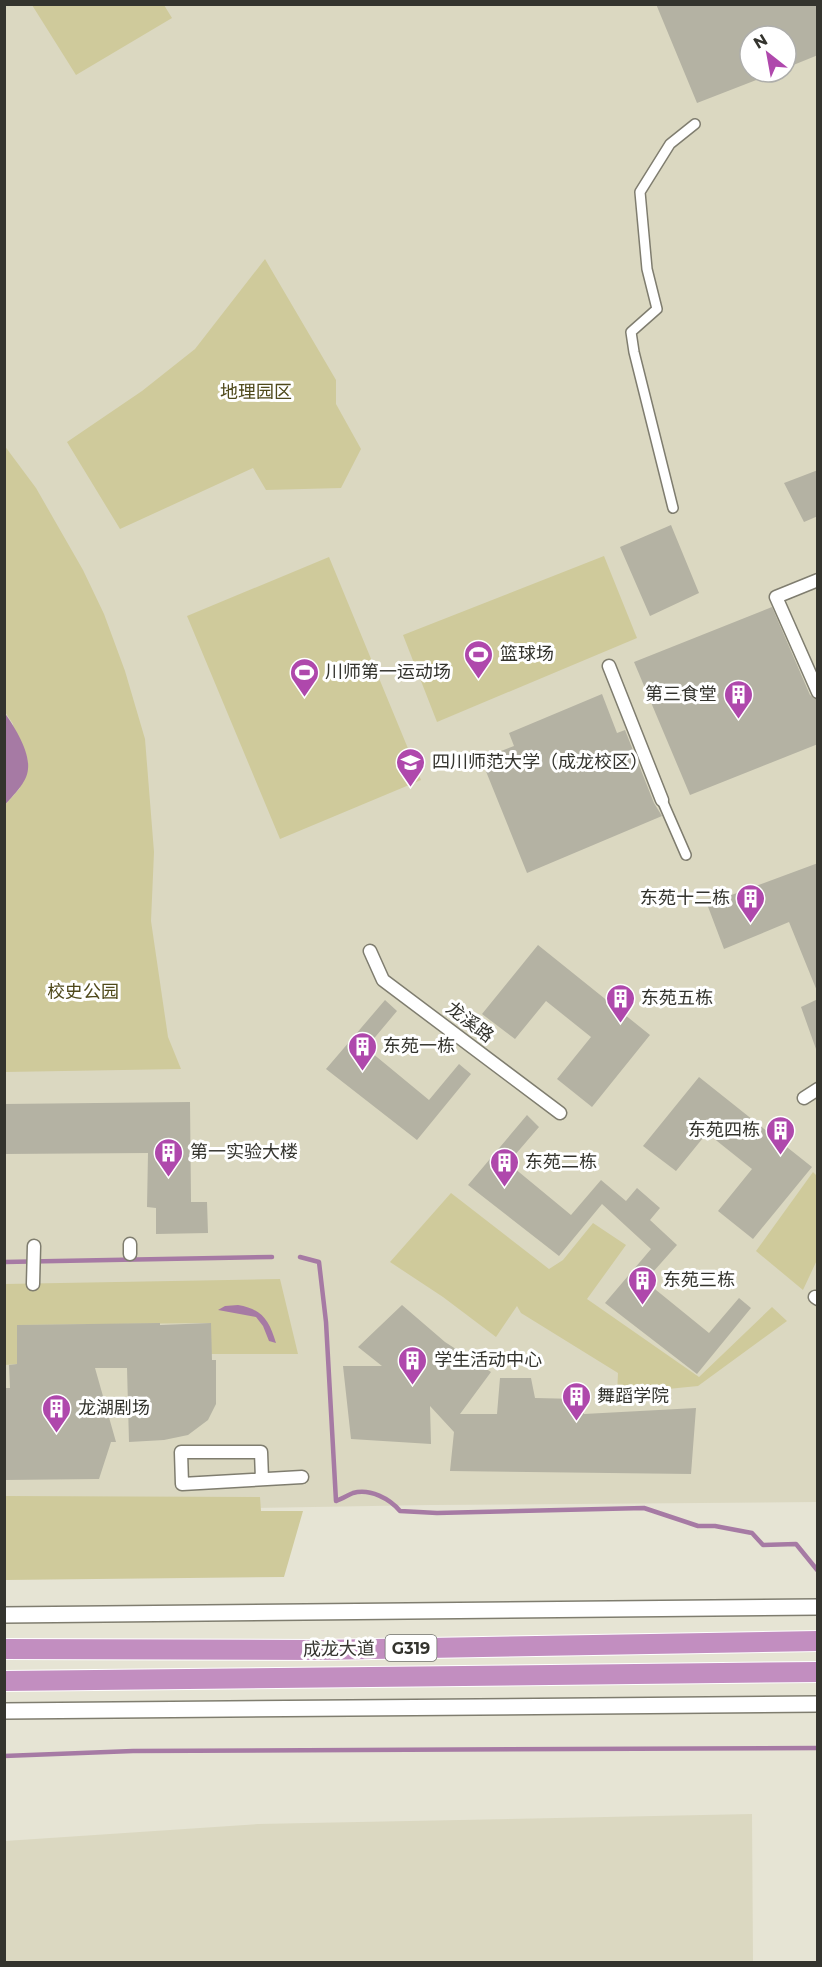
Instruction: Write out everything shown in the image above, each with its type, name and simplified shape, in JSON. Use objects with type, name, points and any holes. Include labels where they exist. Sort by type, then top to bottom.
[{"type":"highway","name":"成龙大道","points":[[4,1649],[318,1650],[818,1641]]},
{"type":"highway","name":"成龙大道","points":[[4,1681],[818,1672]]},
{"type":"street","points":[[673,508],[631,332],[657,309],[647,269],[640,192],[670,144],[695,124]]},
{"type":"street","points":[[818,580],[776,597],[814,674],[818,692]]},
{"type":"street","points":[[609,666],[686,855]]},
{"type":"street","name":"龙溪路","points":[[370,951],[383,980],[560,1113]]},
{"type":"street","points":[[804,1098],[818,1089]]},
{"type":"street","points":[[33,1284],[34,1256]]},
{"type":"street","points":[[262,1479],[261,1452],[181,1452],[182,1485],[302,1477]]},
{"type":"street","points":[[4,1616],[818,1607]]},
{"type":"street","points":[[4,1711],[818,1704]]},
{"type":"shaded area","name":"四川师范大学（成龙校区）","points":[[4,5],[817,5],[817,1502],[5,1512]]},
{"type":"shaded area","points":[[4,712],[20,739],[28,762],[25,779],[5,805]]},
{"type":"shaded area","points":[[238,1305],[253,1309],[263,1317],[276,1343],[269,1341],[263,1326],[256,1317],[218,1310],[225,1306]]},
{"type":"shaded area","points":[[752,1814],[753,1962],[5,1962],[5,1841],[258,1824]]},
{"type":"green space","points":[[32,5],[164,5],[172,18],[76,75]]},
{"type":"green space","name":"地理园区","points":[[265,259],[336,380],[336,404],[361,449],[341,488],[266,490],[253,468],[120,529],[67,442],[142,391],[195,349]]},
{"type":"green space","name":"校史公园","points":[[4,445],[36,488],[83,570],[104,614],[125,671],[145,739],[154,852],[151,921],[168,1037],[181,1069],[5,1072],[5,805],[20,788],[13,724],[5,712]]},
{"type":"green space","name":"篮球场","points":[[604,556],[637,638],[437,722],[403,635]]},
{"type":"green space","name":"川师第一运动场","points":[[329,557],[421,780],[280,839],[187,616]]},
{"type":"green space","points":[[813,1172],[817,1176],[817,1260],[803,1290],[756,1251]]},
{"type":"green space","points":[[451,1193],[549,1269],[563,1260],[593,1223],[626,1245],[587,1299],[699,1377],[772,1307],[787,1321],[698,1386],[617,1394],[618,1373],[521,1313],[517,1306],[496,1337],[443,1297],[390,1262]]},
{"type":"green space","points":[[280,1279],[298,1354],[211,1354],[211,1323],[17,1325],[17,1364],[5,1365],[5,1284]]},
{"type":"green space","points":[[5,1496],[260,1497],[261,1511],[303,1511],[284,1577],[5,1580]]},
{"type":"building","points":[[656,4],[818,4],[818,55],[798,63],[798,24],[738,24],[738,84],[746,84],[697,103]]},
{"type":"building","points":[[818,470],[818,516],[804,522],[784,483]]},
{"type":"building","points":[[671,525],[699,593],[650,616],[620,547]]},
{"type":"building","name":"第三食堂","points":[[772,607],[810,695],[818,700],[818,744],[690,795],[634,662]]},
{"type":"building","points":[[602,694],[617,733],[625,730],[654,803],[662,816],[527,873],[481,759],[514,746],[509,733]]},
{"type":"building","name":"东苑十二栋","points":[[818,863],[817,991],[789,922],[724,949],[707,904]]},
{"type":"building","name":"东苑五栋","points":[[538,945],[650,1035],[592,1107],[557,1079],[591,1037],[546,1001],[515,1039],[482,1014]]},
{"type":"building","points":[[818,999],[818,1049],[816,1049],[801,1007]]},
{"type":"building","name":"东苑一栋","points":[[385,1000],[397,1011],[366,1048],[429,1100],[459,1064],[471,1074],[417,1140],[326,1069]]},
{"type":"building","name":"东苑四栋","points":[[699,1077],[812,1167],[753,1239],[718,1211],[752,1169],[707,1133],[676,1171],[643,1146]]},
{"type":"building","name":"第一实验大楼","points":[[190,1102],[191,1202],[207,1202],[208,1233],[156,1234],[156,1208],[147,1207],[148,1153],[4,1154],[4,1104]]},
{"type":"building","points":[[527,1115],[539,1127],[508,1163],[571,1215],[601,1180],[626,1201],[637,1188],[660,1208],[650,1220],[677,1245],[645,1281],[709,1333],[739,1298],[751,1308],[697,1374],[605,1303],[651,1249],[602,1204],[559,1256],[468,1185]]},
{"type":"building","points":[[402,1305],[445,1342],[491,1372],[460,1414],[497,1414],[500,1378],[531,1378],[535,1398],[578,1399],[584,1414],[696,1408],[691,1474],[450,1471],[454,1432],[430,1406],[431,1444],[351,1439],[343,1366],[382,1366],[358,1347]]},
{"type":"building","points":[[160,1323],[160,1325],[211,1323],[212,1360],[216,1360],[216,1404],[208,1420],[188,1435],[164,1440],[129,1442],[127,1368],[95,1368],[116,1442],[111,1442],[99,1479],[4,1480],[4,1388],[10,1388],[9,1365],[17,1364],[17,1325]]},
{"type":"waterway","points":[[4,1262],[272,1257]]},
{"type":"waterway","points":[[300,1257],[319,1262],[326,1322],[336,1501],[353,1493],[366,1492],[391,1502],[400,1511],[437,1513],[644,1508],[698,1526],[715,1526],[752,1533],[763,1545],[796,1544],[818,1571]]},
{"type":"waterway","points":[[4,1756],[133,1751],[818,1748]]},
{"type":"place","name":"篮球场","points":[[479,680]]},
{"type":"place","name":"川师第一运动场","points":[[304,698]]},
{"type":"place","name":"第三食堂","points":[[738,720]]},
{"type":"place","name":"四川师范大学（成龙校区）","points":[[411,788]]},
{"type":"place","name":"东苑十二栋","points":[[751,924]]},
{"type":"place","name":"东苑五栋","points":[[620,1024]]},
{"type":"place","name":"东苑一栋","points":[[362,1072]]},
{"type":"place","name":"东苑四栋","points":[[781,1156]]},
{"type":"place","name":"第一实验大楼","points":[[169,1178]]},
{"type":"place","name":"东苑二栋","points":[[504,1188]]},
{"type":"place","name":"东苑三栋","points":[[642,1306]]},
{"type":"place","name":"学生活动中心","points":[[413,1386]]},
{"type":"place","name":"舞蹈学院","points":[[576,1422]]},
{"type":"place","name":"龙湖剧场","points":[[57,1434]]}]
